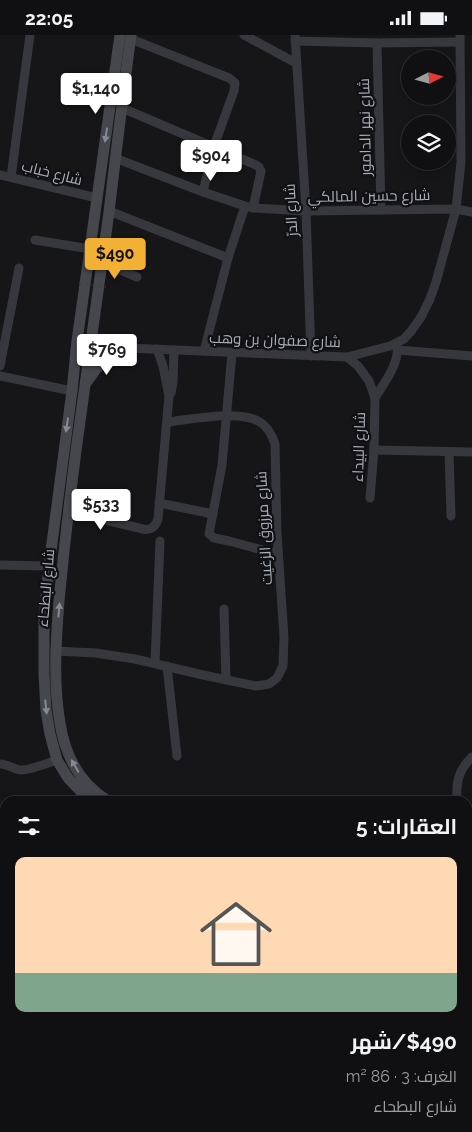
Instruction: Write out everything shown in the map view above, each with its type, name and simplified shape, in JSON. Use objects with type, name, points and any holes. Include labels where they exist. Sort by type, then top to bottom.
[{"type":"street","points":[[10,177],[30,35]]},
{"type":"street","points":[[244,35],[296,63]]},
{"type":"street","points":[[127,36],[229,78],[235,83],[234,91],[214,146],[203,192]]},
{"type":"street","name":"شارع البطحاء","points":[[85,796],[68,778],[57,760],[46,710],[68,511],[122,108],[127,36]]},
{"type":"street","name":"شارع البطحاء","points":[[102,796],[81,777],[68,753],[60,725],[44,620],[76,346],[97,198],[127,36]]},
{"type":"street","name":"شارع الدرّ","points":[[311,356],[306,211],[295,38],[377,43],[460,39]]},
{"type":"street","name":"شارع صفوان بن وهب","points":[[90,347],[116,344],[126,348],[347,357],[397,347],[421,317],[430,299],[456,209],[461,162],[460,39]]},
{"type":"street","name":"شارع نهر الدامور","points":[[377,43],[381,210]]},
{"type":"street","points":[[122,108],[260,167],[261,171],[249,207],[228,258],[204,351]]},
{"type":"street","name":"شارع حسين المالكي","points":[[115,157],[203,192],[249,207],[306,211],[456,209],[472,212]]},
{"type":"street","name":"شارع خباب","points":[[0,175],[97,198]]},
{"type":"street","points":[[109,211],[228,258]]},
{"type":"street","points":[[35,240],[90,249]]},
{"type":"street","points":[[102,262],[137,277]]},
{"type":"street","points":[[0,366],[19,268]]},
{"type":"street","name":"شارع صفوان بن وهب","points":[[76,346],[114,352],[119,352],[126,348]]},
{"type":"street","points":[[397,347],[472,356]]},
{"type":"street","name":"شارع البيداء","points":[[375,398],[396,362],[397,347]]},
{"type":"street","points":[[68,511],[140,529],[149,529],[156,524],[169,396],[163,366],[156,349]]},
{"type":"street","points":[[169,396],[173,382],[174,350]]},
{"type":"street","points":[[84,387],[91,374],[114,352]]},
{"type":"street","points":[[232,353],[222,465],[209,532],[212,538],[278,553]]},
{"type":"street","name":"شارع البيداء","points":[[347,357],[358,366],[369,381],[375,398],[374,450],[370,497]]},
{"type":"street","points":[[0,376],[72,391]]},
{"type":"street","name":"شارع مرزوق الزغيت","points":[[51,656],[102,654],[155,663],[260,686],[273,681],[281,670],[284,631],[278,553],[275,449],[271,434],[264,425],[255,419],[242,417],[226,416],[167,423]]},
{"type":"street","points":[[374,450],[471,453]]},
{"type":"street","points":[[449,452],[451,516]]},
{"type":"street","points":[[159,503],[213,514]]},
{"type":"street","points":[[155,663],[160,541]]},
{"type":"street","points":[[0,565],[49,566]]},
{"type":"street","points":[[224,609],[226,680]]},
{"type":"street","points":[[167,666],[177,756]]},
{"type":"street","points":[[457,796],[457,785],[461,770],[472,757]]},
{"type":"street","points":[[0,764],[6,764],[23,770],[57,760]]},
{"type":"path","points":[[79,283],[106,287]]}]
